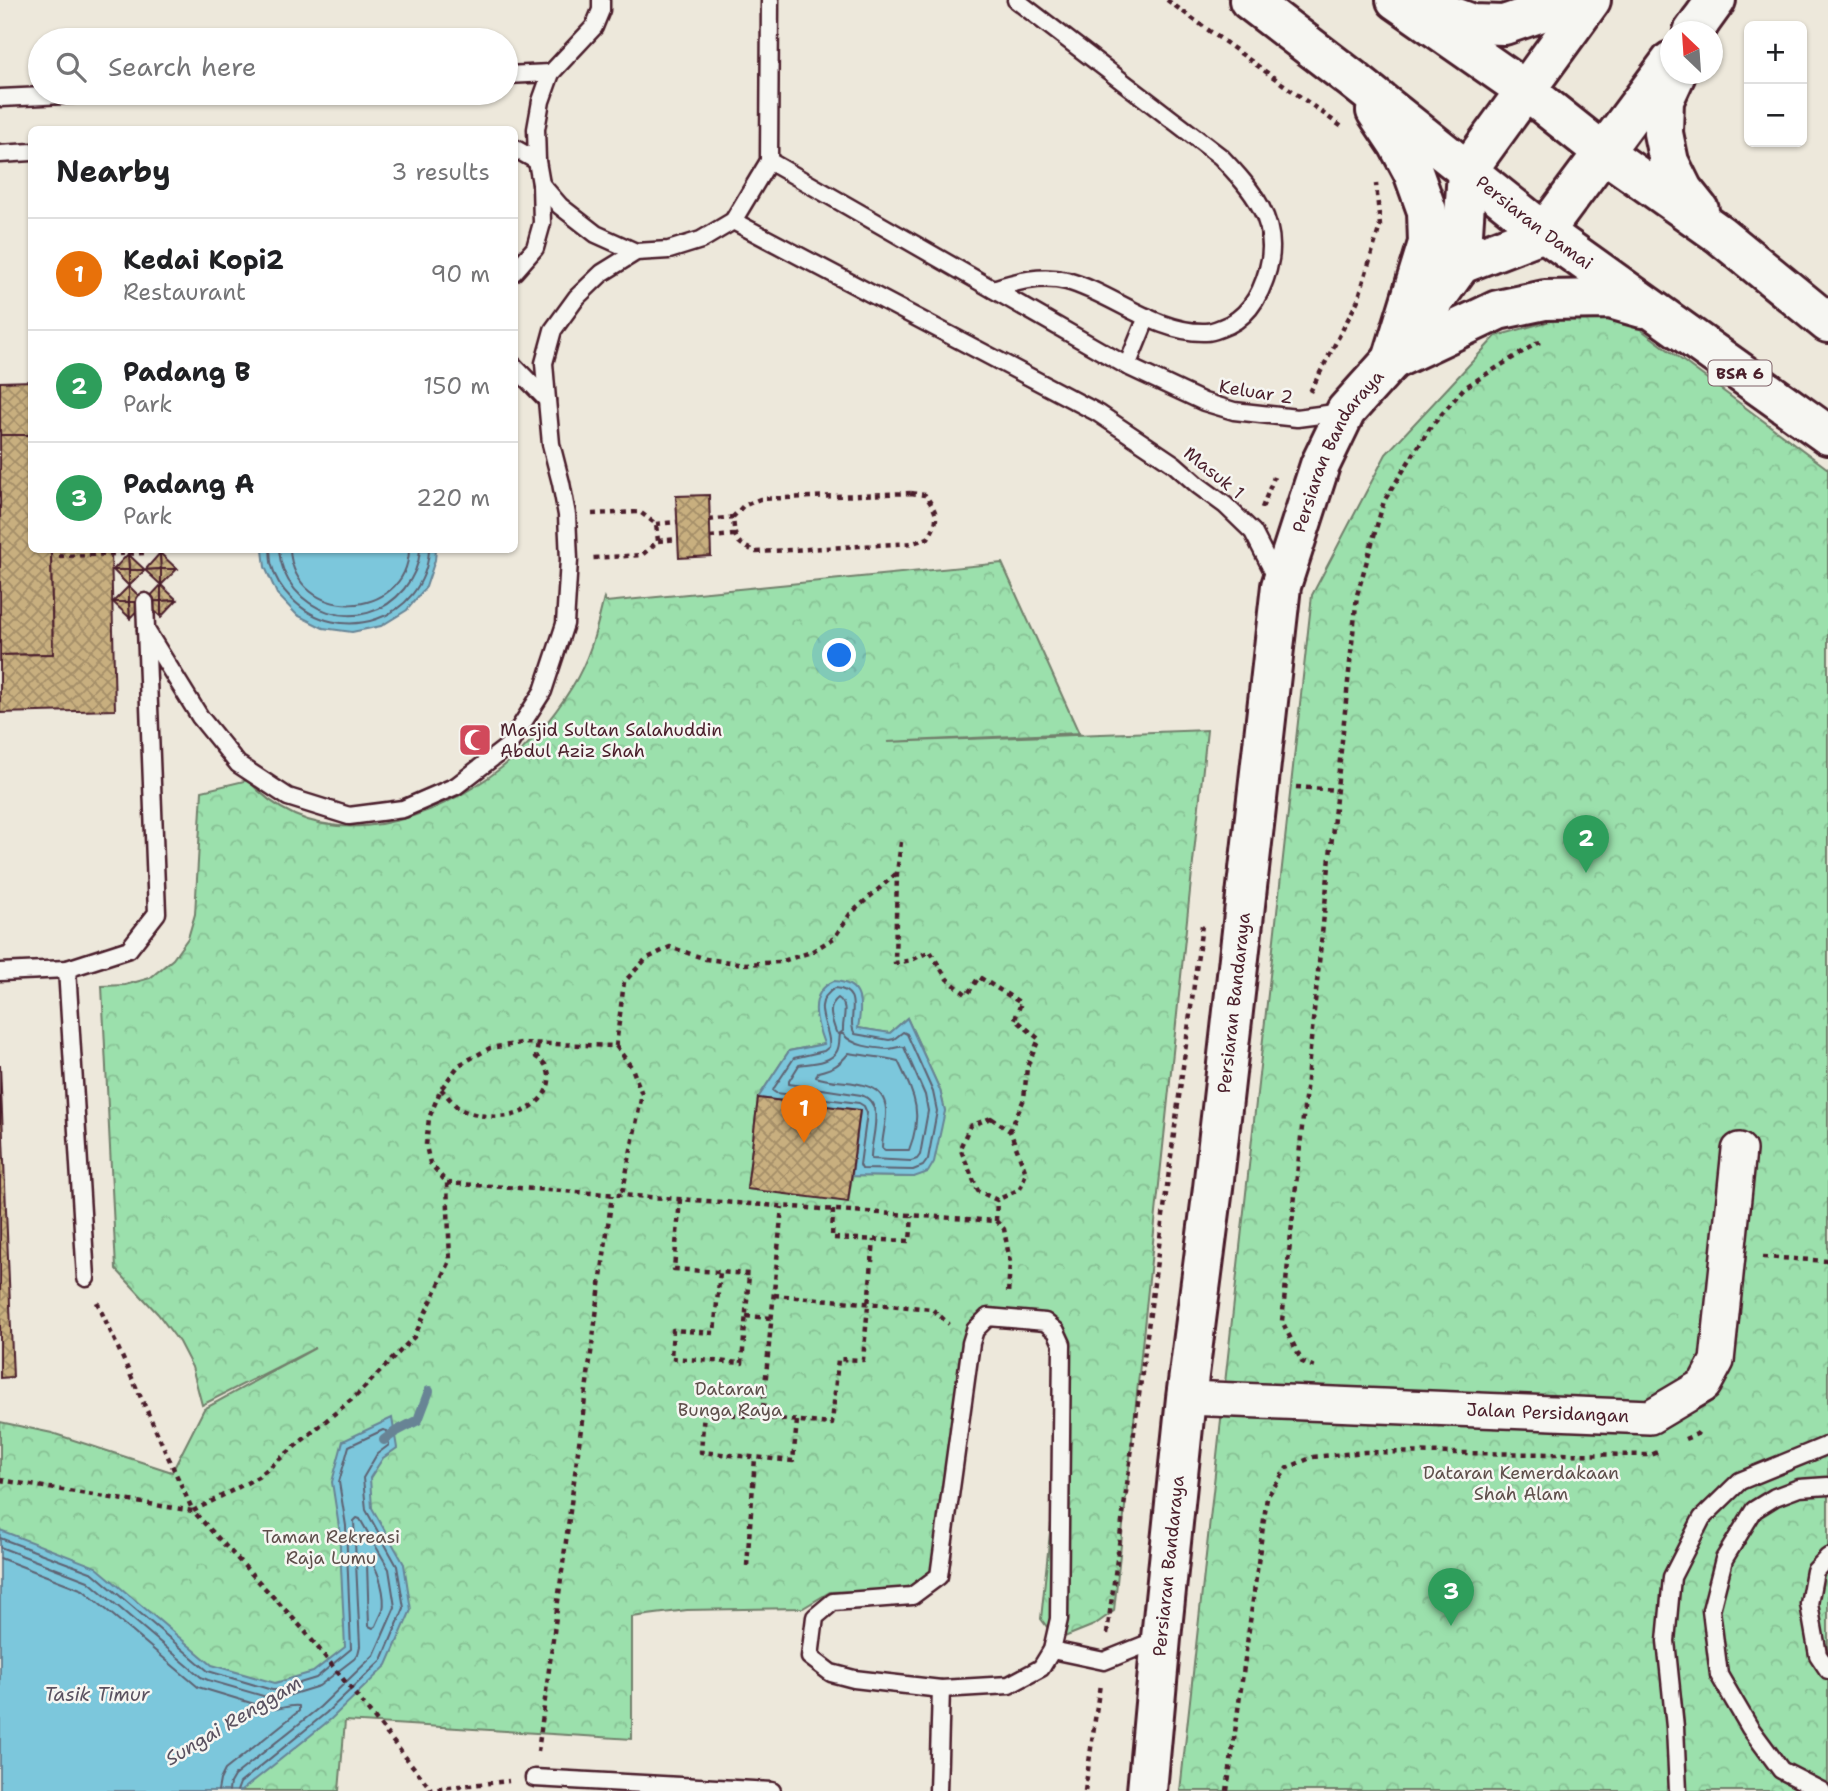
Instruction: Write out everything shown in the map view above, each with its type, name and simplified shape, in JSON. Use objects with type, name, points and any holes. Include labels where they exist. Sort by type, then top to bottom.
[{"type":"main road","name":"Persiaran Damai","points":[[1249,0],[1544,232],[1828,435]]},
{"type":"main road","points":[[1396,0],[1525,90],[1603,152],[1719,234],[1828,324]]},
{"type":"main road","points":[[1408,0],[1473,24],[1504,24],[1576,0]]},
{"type":"main road","points":[[1591,0],[1466,171],[1461,264],[1544,232],[1660,76]]},
{"type":"main road","points":[[1356,82],[1398,144],[1418,181],[1427,211],[1428,243],[1392,360]]},
{"type":"main road","points":[[1671,84],[1664,100],[1663,133],[1669,162],[1683,190],[1719,234]]},
{"type":"main road","name":"Persiaran Bandaraya","points":[[1147,1791],[1186,1398],[1216,1161],[1281,586],[1320,465],[1346,411],[1392,360],[1461,264]]},
{"type":"main road","points":[[1392,360],[1498,310],[1545,300],[1610,299],[1653,311]]},
{"type":"street","name":"Jalan Persidangan","points":[[1186,1398],[1650,1417],[1704,1385],[1717,1361],[1739,1150]]},
{"type":"lane","points":[[518,267],[535,248],[542,223],[536,129],[541,101],[551,73],[594,27],[601,10],[601,0]]},
{"type":"lane","points":[[541,184],[560,206],[596,234],[636,252],[669,250],[701,240],[733,221],[769,161],[770,0]]},
{"type":"lane","points":[[993,289],[1021,280],[1065,280],[1176,328],[1207,333],[1233,324],[1253,306],[1264,283],[1271,258],[1269,229],[1260,203],[1221,158],[1016,0]]},
{"type":"lane","points":[[518,74],[551,73]]},
{"type":"lane","points":[[0,98],[28,97]]},
{"type":"lane","points":[[518,150],[537,161]]},
{"type":"lane","points":[[0,154],[28,152]]},
{"type":"lane","name":"Keluar 2","points":[[769,161],[1127,366],[1204,402],[1234,411],[1297,418],[1346,411]]},
{"type":"lane","name":"Masuk 1","points":[[733,221],[1098,413],[1174,464],[1225,505],[1253,532],[1281,586]]},
{"type":"lane","points":[[146,630],[200,717],[238,764],[288,797],[349,816],[403,809],[456,786],[508,746],[543,691],[565,624],[569,560],[566,515],[551,444],[544,363],[553,330],[577,297],[602,273],[636,252]]},
{"type":"lane","points":[[1127,366],[1147,317]]},
{"type":"lane","points":[[518,370],[547,400]]},
{"type":"lane","points":[[0,972],[66,969],[129,949],[157,913],[145,602]]},
{"type":"lane","points":[[66,969],[86,1278]]},
{"type":"lane","points":[[988,1317],[1006,1319],[1045,1322],[1056,1331],[1062,1344],[1059,1619],[1052,1650],[1041,1668],[1009,1685],[941,1689],[854,1679],[831,1673],[810,1657],[815,1616],[833,1602],[912,1596],[939,1576],[971,1343],[975,1330],[988,1317]]},
{"type":"lane","points":[[1678,1791],[1675,1727],[1666,1641],[1672,1577],[1702,1518],[1740,1481],[1828,1445]]},
{"type":"lane","points":[[1822,1791],[1781,1770],[1750,1728],[1719,1675],[1711,1610],[1724,1559],[1754,1510],[1775,1497],[1799,1488],[1828,1486]]},
{"type":"lane","points":[[1828,1557],[1815,1571],[1809,1604],[1818,1655],[1828,1670]]},
{"type":"lane","points":[[1052,1650],[1104,1661],[1161,1638]]},
{"type":"lane","points":[[937,1791],[941,1689]]},
{"type":"lane","points":[[534,1778],[772,1791]]},
{"type":"path","points":[[1322,1370],[1302,1362],[1282,1321],[1357,595],[1384,501],[1430,428],[1464,388],[1537,343],[1549,340]]},
{"type":"path","points":[[709,520],[733,517],[743,506],[760,499],[911,493],[925,495],[935,510],[936,524],[928,538],[913,543],[756,552],[741,545],[734,535],[733,517]]},
{"type":"path","points":[[566,515],[640,512],[656,524],[677,522]]},
{"type":"path","points":[[656,524],[658,541]]},
{"type":"path","points":[[710,537],[734,535]]},
{"type":"path","points":[[569,560],[642,555],[658,541],[678,539]]},
{"type":"path","points":[[59,556],[145,554]]},
{"type":"path","points":[[901,842],[897,873],[895,963],[912,960],[930,951],[947,979],[967,995],[979,977],[1021,1003],[1015,1019],[1039,1039],[1027,1067],[1024,1099],[1010,1131]]},
{"type":"path","points":[[622,1195],[642,1094],[632,1068],[616,1046],[624,982],[646,959],[670,947],[706,958],[746,964],[779,962],[811,952],[834,938],[850,914],[897,873]]},
{"type":"path","points":[[0,1480],[192,1511],[258,1478],[357,1395],[414,1337],[450,1261],[447,1183],[430,1163],[426,1146],[429,1118],[441,1089],[459,1065],[490,1048],[521,1043],[616,1046]]},
{"type":"path","points":[[441,1089],[460,1109],[487,1117],[511,1116],[534,1105],[547,1093],[550,1075],[545,1063],[536,1057],[538,1043]]},
{"type":"path","points":[[991,1118],[1010,1131],[1026,1173],[1020,1189],[997,1200],[978,1191],[960,1148],[970,1126],[991,1118]]},
{"type":"path","points":[[447,1183],[996,1221],[1004,1228],[1010,1262],[1006,1319]]},
{"type":"path","points":[[86,1278],[192,1511],[303,1629],[429,1790],[534,1778],[612,1195]]},
{"type":"path","points":[[680,1199],[674,1269],[720,1272],[749,1274],[742,1363],[671,1358],[673,1330],[714,1333],[720,1272]]},
{"type":"path","points":[[996,1221],[997,1200]]},
{"type":"path","points":[[762,1418],[782,1207]]},
{"type":"path","points":[[833,1210],[832,1238],[910,1241],[912,1216]]},
{"type":"path","points":[[797,1421],[793,1461],[701,1452],[704,1412],[832,1424],[838,1359],[863,1360],[874,1240]]},
{"type":"path","points":[[1728,1252],[1756,1257],[1828,1261]]},
{"type":"path","points":[[774,1295],[932,1309]]},
{"type":"path","points":[[746,1316],[771,1318]]},
{"type":"path","points":[[1674,1445],[1697,1434],[1704,1426]]},
{"type":"path","points":[[1227,1791],[1267,1497],[1287,1468],[1313,1457],[1365,1452],[1651,1455],[1662,1450]]},
{"type":"path","points":[[747,1566],[755,1458]]},
{"type":"green space","name":"Dataran Kemerdakaan Shah Alam","points":[[1608,305],[1828,469],[1828,1791],[1180,1791],[1312,595],[1386,454],[1496,336]]},
{"type":"green space","points":[[1002,563],[1079,733],[887,742],[1207,730],[1114,1611],[1094,1625],[1057,1640],[1041,1619],[1069,1350],[1050,1316],[986,1311],[969,1324],[932,1572],[908,1589],[830,1592],[803,1608],[687,1610],[632,1617],[632,1739],[345,1721],[339,1791],[0,1791],[0,1422],[52,1433],[172,1472],[204,1409],[315,1348],[202,1405],[192,1367],[179,1342],[158,1314],[116,1269],[102,986],[125,985],[150,978],[173,959],[188,938],[195,914],[202,791],[248,780],[274,803],[303,818],[334,825],[366,826],[399,820],[430,810],[489,777],[513,758],[545,724],[564,700],[583,666],[592,644],[604,598],[606,602]],"holes":[[[907,1018],[940,1090],[945,1111],[914,1177],[852,1176],[848,1201],[747,1189],[758,1098],[789,1051],[824,1044],[858,1028],[890,1033]]]},
{"type":"water","points":[[263,553],[436,553],[426,587],[407,610],[381,626],[352,632],[323,628],[297,615],[277,594],[265,567]]},
{"type":"water","points":[[834,981],[851,986],[856,991],[860,1004],[858,1028],[890,1033],[907,1018],[940,1090],[945,1111],[934,1162],[928,1172],[914,1177],[852,1176],[860,1110],[758,1098],[789,1051],[824,1044],[818,1027],[817,1000],[825,986]]},
{"type":"water","name":"Tasik Timur","points":[[392,1418],[397,1448],[383,1458],[370,1478],[372,1508],[404,1564],[411,1610],[387,1665],[331,1719],[241,1791],[0,1791],[0,1530],[96,1567],[212,1665],[275,1683],[313,1672],[345,1647],[339,1527],[332,1482],[343,1441]]},
{"type":"building","points":[[28,381],[28,435],[0,435],[0,382]]},
{"type":"building","points":[[0,435],[28,435],[28,553],[51,553],[53,654],[0,655]]},
{"type":"building","points":[[709,495],[711,556],[679,558],[676,496]]},
{"type":"building","points":[[51,553],[111,553],[115,710],[0,713],[0,655],[53,654]]},
{"type":"building","points":[[160,553],[161,569],[145,570]]},
{"type":"building","points":[[160,553],[177,569],[161,569]]},
{"type":"building","points":[[128,554],[145,570],[129,570]]},
{"type":"building","points":[[128,554],[129,570],[113,570]]},
{"type":"building","points":[[161,569],[161,585],[145,570]]},
{"type":"building","points":[[161,569],[177,569],[161,585]]},
{"type":"building","points":[[113,570],[129,570],[129,586]]},
{"type":"building","points":[[129,570],[145,570],[129,586]]},
{"type":"building","points":[[161,585],[177,600],[161,601]]},
{"type":"building","points":[[161,585],[161,601],[145,602]]},
{"type":"building","points":[[129,586],[129,602],[113,602]]},
{"type":"building","points":[[129,586],[145,602],[129,602]]},
{"type":"building","points":[[177,600],[161,617],[161,601]]},
{"type":"building","points":[[161,601],[161,617],[145,602]]},
{"type":"building","points":[[113,602],[129,602],[130,618]]},
{"type":"building","points":[[129,602],[145,602],[130,618]]},
{"type":"building","points":[[0,1065],[13,1377],[0,1378]]},
{"type":"building","points":[[758,1098],[860,1110],[848,1202],[747,1189]]},
{"type":"waterway","name":"Sungai Renggam","points":[[384,1440],[418,1420],[429,1391]]},
{"type":"place","name":"Masjid Sultan Salahuddin Abdul Aziz Shah","points":[[475,740]]},
{"type":"place","name":"Padang B","points":[[1586,873]]},
{"type":"place","name":"Kedai Kopi2","points":[[804,1143]]},
{"type":"place","name":"Padang A","points":[[1451,1626]]},
{"type":"park label","name":"Dataran Bunga Raya","points":[[730,1399]]},
{"type":"park label","name":"Taman Rekreasi Raja Lumu","points":[[331,1547]]}]
